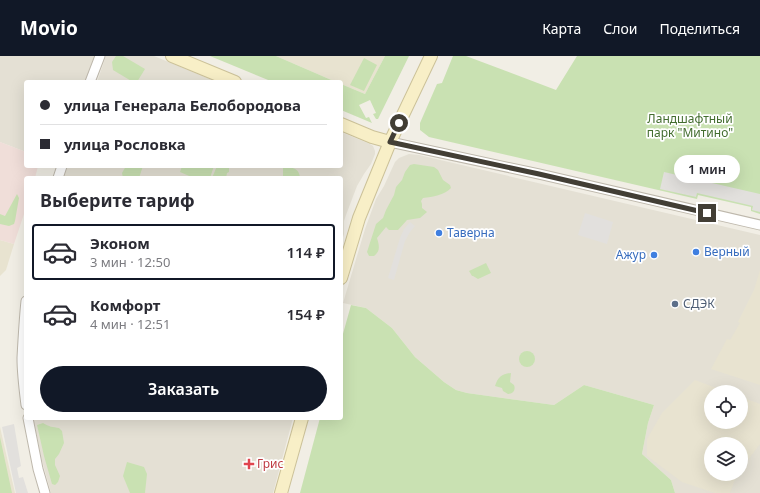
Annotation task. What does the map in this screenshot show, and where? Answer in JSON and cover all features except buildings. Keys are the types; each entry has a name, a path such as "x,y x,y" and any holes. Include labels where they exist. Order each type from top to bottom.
{"main road":[{"path":"172,56 230,80"},
{"path":"343,271 359,218 390,142 431,56"},
{"path":"343,125 372,137 390,142"},
{"path":"281,493 301,420"}],"street":[{"path":"91,80 100,56"},
{"path":"390,142 539,174 760,225"},
{"path":"24,329 22,359 24,386"},
{"path":"28,420 45,493"}],"shaded area":[{"path":"0,56 95,56 87,80 24,80 24,151 0,142"},
{"path":"106,56 154,56 212,80 98,80"},
{"path":"276,56 385,56 365,94 343,85 343,80 331,80"},
{"path":"343,133 370,144 373,146 375,151 371,164 357,186 346,215 343,237 343,176 64,176 66,168 343,168"},
{"path":"0,142 24,151 24,168 38,168 36,176 24,176 24,214 14,244 0,240"},
{"path":"409,154 419,155 760,235 760,493 675,493 671,480 642,454 648,423 654,405 584,385 554,405 467,393 456,390 444,382 415,357 392,328 366,308 343,303 365,229 376,199 395,162 399,158"},
{"path":"664,172 760,194 760,212 752,210 753,206 697,193 696,197 660,189"},
{"path":"585,213 613,222 607,244 578,235"},
{"path":"410,222 415,226 405,241 394,280 388,278 400,238 404,229"},
{"path":"0,240 14,244 6,270 0,276"},
{"path":"760,270 760,385 711,369 727,339 730,340 740,323 738,322 754,290"},
{"path":"695,380 708,385 704,385 704,429 748,429 748,400 760,404 760,444 748,460 748,437 704,437 704,481 734,481 730,493 715,493 682,482 647,456 647,439 662,413"},
{"path":"33,420 292,420 273,493 51,493 41,457"},
{"path":"14,424 21,466 17,468 19,478 23,477 28,493 16,493 2,427"},
{"path":"0,427 15,493 0,493"}],"green space":[{"path":"116,56 123,56 145,69 138,80 130,80 113,70 112,62"},
{"path":"210,56 276,56 331,80 268,80"},
{"path":"385,56 409,56 378,119 376,119 373,114 376,113 370,100 359,105 366,118 369,117 372,123 343,111 343,85 365,94"},
{"name":"Ландшафтный парк \"Митино\"","path":"453,56 466,56 556,90 577,56 760,56 760,214 751,211 751,207 698,195 697,199 429,137 420,130 420,123 437,84 442,83"},
{"path":"364,58 377,65 364,91 350,85"},
{"path":"414,164 434,167 438,170 443,180 450,185 451,188 442,194 423,198 421,201 422,208 427,212 420,218 407,220 398,230 389,230 386,227 377,238 379,245 378,252 374,256 369,256 367,252 376,224 383,218 394,195 396,187 402,180 405,172 410,165"},
{"path":"125,168 142,168 140,176 123,176 122,173"},
{"path":"181,168 213,168 211,176 189,176 180,172"},
{"path":"216,168 229,168 229,172 226,176 213,176"},
{"path":"283,168 293,168 298,171 299,176 283,176"},
{"path":"17,194 19,198 14,224 9,226 0,224 0,214 5,216"},
{"path":"486,263 491,273 478,279 472,276 469,271"},
{"path":"351,305 366,308 392,328 415,357 444,382 456,390 467,393 554,405 584,385 654,405 648,423 642,454 671,480 675,493 300,493 319,420 343,420 343,334"},
{"path":"524,351 530,351 535,356 533,365 530,367 524,367 519,362 519,356"},
{"path":"511,373 510,382 514,385 515,389 513,392 508,394 503,391 502,388 495,386 501,376"},
{"path":"43,423 59,428 62,431 64,443 55,459 55,465 60,476 55,485 52,484 37,425"},
{"path":"0,437 12,493 0,493"},
{"path":"127,462 144,467 147,474 145,493 130,493 123,476"}],"place":[{"name":"Таверна","path":"439,233"},
{"name":"Верный","path":"696,252"},
{"name":"Ажур","path":"654,255"},
{"name":"СДЭК","path":"675,304"},
{"name":"Грис","path":"249,464"}],"route":[{"path":"399,123 390,142 539,174 707,213"}]}
